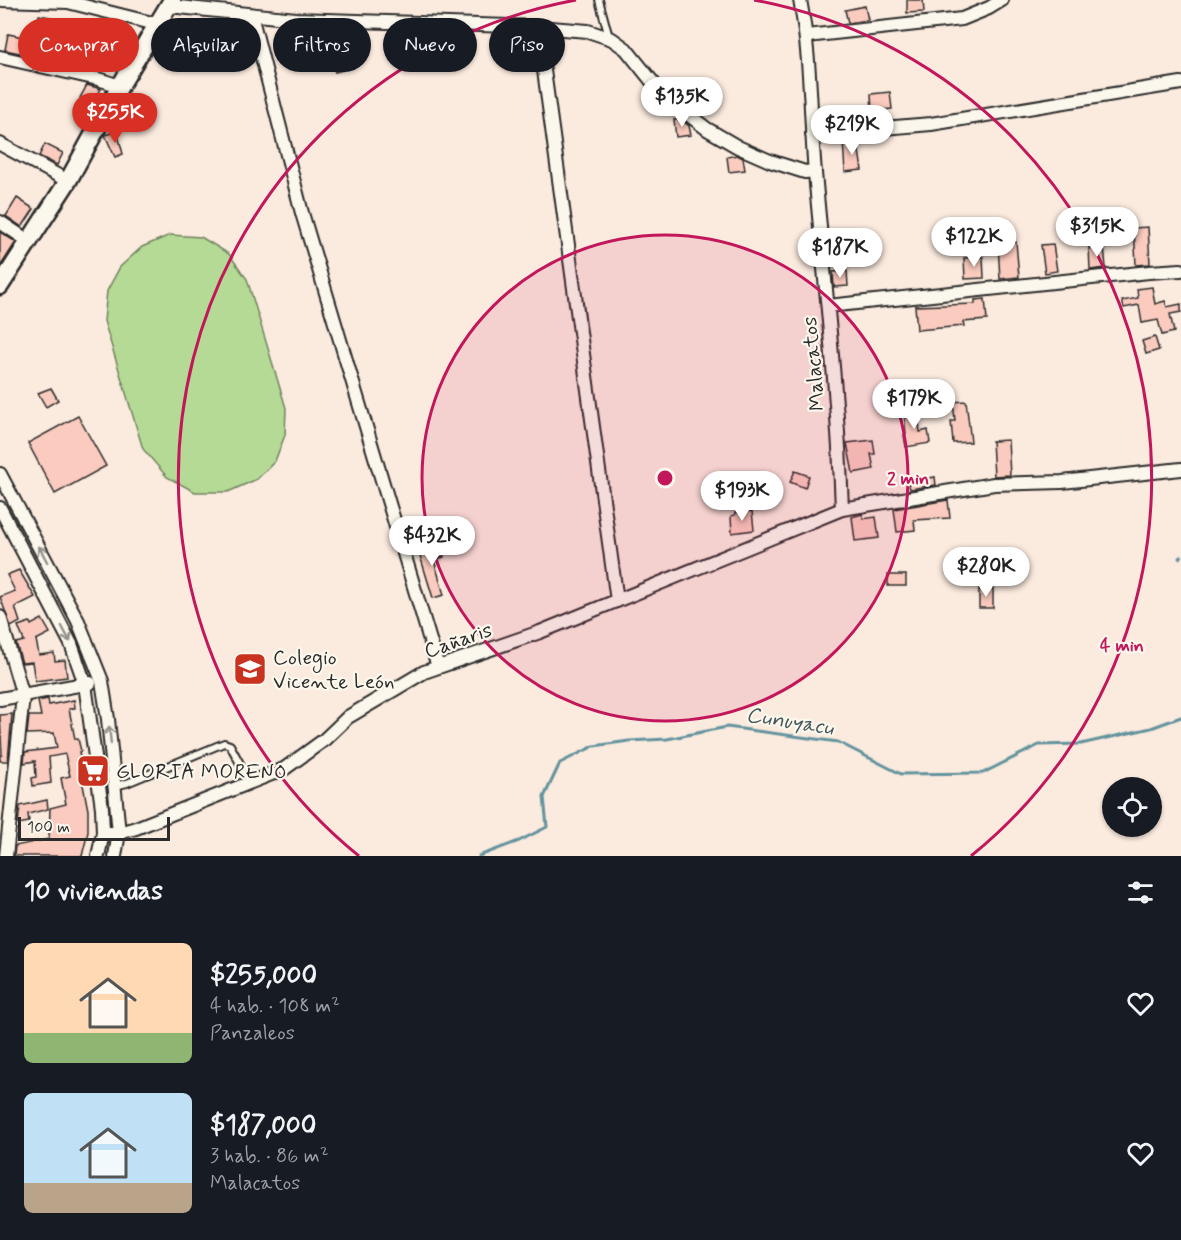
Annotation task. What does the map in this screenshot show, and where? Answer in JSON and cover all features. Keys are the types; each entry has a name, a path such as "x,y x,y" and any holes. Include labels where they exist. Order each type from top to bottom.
{"street":[{"path":"0,0 68,2 151,23"},
{"name":"Malacatos","path":"800,0 807,36 812,134 839,436 842,509"},
{"path":"807,36 962,19 988,9 1002,0"},
{"path":"160,18 170,3 296,19 489,25"},
{"path":"251,15 302,213 438,667"},
{"path":"565,29 610,38 626,49 663,95 707,129 738,147 770,161 805,172 815,171"},
{"path":"0,284 30,242 68,181 151,33"},
{"path":"0,57 120,86"},
{"path":"544,72 617,601"},
{"path":"812,134 931,124 1181,83"},
{"path":"0,144 68,181"},
{"path":"0,222 30,242"},
{"path":"828,306 1181,270"},
{"name":"Cañaris","path":"104,833 119,833 136,828 284,769 324,740 348,717 424,672 540,632 842,509 994,484 1062,482 1181,469"},
{"path":"0,474 4,493 78,621 102,681 119,833 115,856"},
{"path":"0,508 71,644 85,684 94,740 104,833 98,856"},
{"path":"0,617 23,696 6,856"},
{"path":"0,699 102,681"}],"lane":[{"path":"599,0 610,38"},
{"path":"115,786 224,742 230,745 250,782"}],"green space":[{"path":"170,235 201,237 229,254 247,279 286,408 285,435 275,461 257,479 228,492 195,492 167,477 143,449 104,321 107,291 120,267 142,247"}],"building":[{"path":"907,0 923,0 924,12 907,13"},
{"path":"865,6 868,20 848,23 845,10"},
{"path":"39,15 51,17 51,18 38,18"},
{"path":"8,34 18,36 18,53 5,50"},
{"path":"87,85 101,89 92,105 80,98"},
{"path":"890,92 892,109 872,111 871,94"},
{"path":"681,119 689,126 691,135 676,137 674,120"},
{"path":"117,131 123,154 115,157 105,135"},
{"path":"857,138 862,170 845,172 843,140"},
{"path":"45,144 63,153 57,165 39,156"},
{"path":"737,155 743,158 745,170 729,172 727,157"},
{"path":"17,198 34,209 22,227 6,216"},
{"path":"1148,227 1150,264 1136,265 1134,228"},
{"path":"0,232 16,242 0,267"},
{"path":"1016,242 1019,277 1000,279 998,244"},
{"path":"1053,244 1057,271 1045,273 1041,245"},
{"path":"1104,246 1106,268 1090,270 1089,247"},
{"path":"983,257 984,278 965,279 964,258"},
{"path":"847,271 848,286 834,287 833,272"},
{"path":"1152,287 1155,304 1165,301 1167,307 1181,304 1181,312 1170,314 1174,332 1162,335 1158,320 1142,323 1139,305 1124,308 1122,301 1138,298 1137,289"},
{"path":"985,299 987,320 963,322 964,326 917,330 915,306 975,304 975,300"},
{"path":"1155,337 1159,350 1146,354 1142,341"},
{"path":"51,388 58,400 46,407 38,393"},
{"path":"966,401 971,442 953,443 951,421 955,421 953,402"},
{"path":"918,410 920,432 928,430 930,443 906,447 904,411"},
{"path":"78,416 106,466 55,494 28,443"},
{"path":"873,440 875,454 871,454 874,469 853,473 847,443"},
{"path":"1008,440 1010,475 994,476 992,441"},
{"path":"795,471 809,476 805,488 790,482"},
{"path":"935,477 936,485 910,489 908,482"},
{"path":"948,500 950,518 914,520 915,530 897,532 894,509"},
{"path":"752,511 754,530 732,533 731,516 735,513"},
{"path":"862,514 863,519 876,517 879,538 855,541 852,517"},
{"path":"440,542 444,557 434,560 444,595 433,598 418,549"},
{"path":"19,570 35,597 15,607 20,622 11,627 0,597 15,591 7,575"},
{"path":"888,575 906,575 906,586 888,586"},
{"path":"979,589 993,589 993,608 979,608"},
{"path":"42,619 50,633 36,640 39,655 54,653 55,661 65,660 67,677 35,681 32,662 22,663 16,643 24,641 18,626 30,622 31,625"},
{"path":"48,699 49,705 74,700 75,708 69,709 75,739 78,739 81,751 79,752 82,769 80,770 88,810 88,832 82,856 14,856 15,846 49,839 50,808 66,804 61,778 70,776 65,754 49,757 51,783 33,786 32,778 36,777 35,761 24,763 25,752 57,748 54,733 27,734 29,716 41,716 38,701"},
{"path":"12,714 8,761 0,761 0,755 2,755 0,715"},
{"path":"47,800 48,809 28,814 29,822 18,824 20,806"}],"waterway":[{"name":"Cunuyacu","path":"479,856 519,841 547,827 544,797 560,763 594,746 667,739 727,727 838,742 901,774 983,773 1039,745 1081,744 1151,728 1181,717"}],"place":[{"name":"Colegio Vicente León","path":"250,669"},
{"name":"GLORIA MORENO","path":"93,771"}]}
